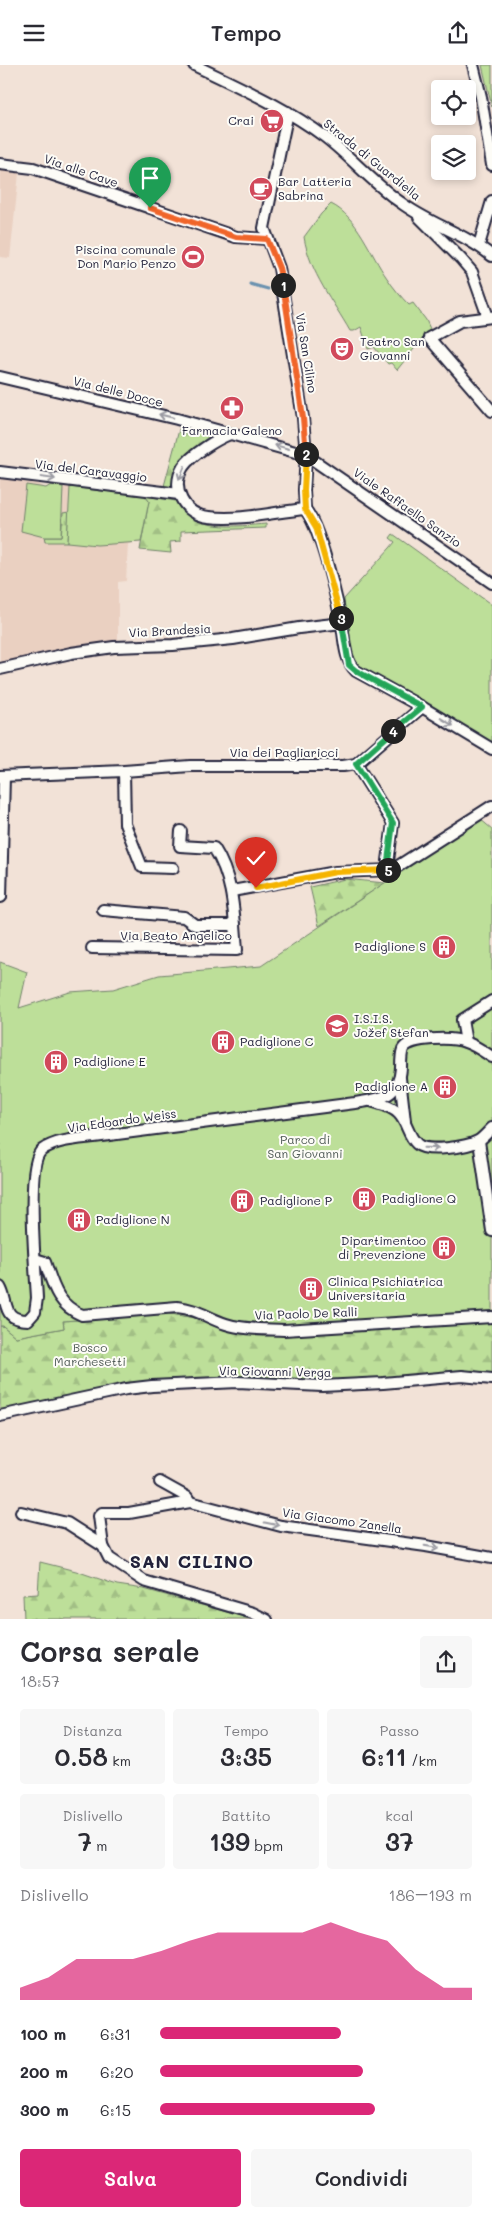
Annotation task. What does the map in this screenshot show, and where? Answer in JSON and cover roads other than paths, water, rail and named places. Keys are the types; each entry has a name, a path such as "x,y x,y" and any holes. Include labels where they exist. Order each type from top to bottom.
{"street":[{"name":"Strada di Guardiella","path":"194,65 288,112 327,138 399,202 479,245 492,256"},
{"path":"473,65 482,97 492,165"},
{"name":"Via San Cilino","path":"288,112 265,223 267,239 279,268 283,287 303,418 306,455 305,509"},
{"name":"Via alle Cave","path":"0,164 33,169 236,237 267,239"},
{"path":"479,245 488,220 492,201"},
{"path":"411,210 472,272 490,317 460,321 429,338 492,411"},
{"name":"Via delle Docce","path":"0,377 60,390 306,455"},
{"path":"230,434 217,440 183,467 178,482 179,494 181,500 190,511 209,517 232,517 305,509 316,527 342,623 349,665 356,671 422,707 492,749"},
{"name":"Viale Raffaello Sanzio","path":"306,455 492,583"},
{"name":"Via del Caravaggio","path":"0,472 179,494"},
{"name":"Via Brandesia","path":"0,669 71,653 114,647 173,645 226,640 342,623"},
{"name":"Via dei Pagliaricci","path":"2,897 2,776 190,766 343,766 356,764 422,707"},
{"path":"356,764 393,823 388,861 392,870"},
{"path":"124,771 125,824 142,867 173,868"},
{"path":"232,891 336,872 392,870 492,806"},
{"name":"Via Beato Angelico","path":"92,948 237,950 232,891 222,861 214,848 180,846 182,831"},
{"name":"Via Beato Angelico","path":"103,910 184,917 195,925 235,925"},
{"path":"466,1042 462,1020 492,1001"},
{"path":"406,1127 400,1077 403,1050 410,1043 450,1038 466,1042 492,1057"},
{"path":"370,1101 384,1097 394,1091 400,1077"},
{"path":"370,1101 387,1106 400,1114 418,1146 427,1149 456,1147 478,1141 492,1128"},
{"name":"Via Edoardo Weiss","path":"0,1287 9,1314 17,1320 28,1320 34,1312 37,1298 32,1197 36,1158 42,1150 61,1142 94,1137 370,1101"},
{"path":"478,1141 490,1205 492,1231"},
{"name":"Via Paolo De Ralli","path":"35,1259 45,1262 59,1298 69,1310 82,1315 177,1307 190,1309 225,1324 253,1329 284,1330 492,1317"},
{"name":"Via Giovanni Verga","path":"0,1416 126,1389 152,1386 238,1381 322,1386 462,1376 492,1379"},
{"name":"Via Giacomo Zanella","path":"160,1481 187,1497 190,1502"},
{"name":"Via Giacomo Zanella","path":"103,1546 99,1525 99,1516 102,1513 129,1513 190,1502 224,1513 281,1526 426,1546 492,1558"},
{"path":"21,1512 67,1523 103,1546 108,1558 144,1581 253,1613 267,1619"}],"waterway":[{"path":"250,284 268,289"}],"place":[{"name":"Crai","path":"272,121"},
{"name":"Bar Latteria Sabrina","path":"261,189"},
{"name":"Piscina comunale Don Mario Penzo","path":"193,257"},
{"name":"Teatro San Giovanni","path":"342,349"},
{"name":"Farmacia Galeno","path":"232,408"},
{"name":"Padiglione S","path":"444,947"},
{"name":"I.S.I.S. Jožef Stefan","path":"337,1026"},
{"name":"Padiglione C","path":"223,1042"},
{"name":"Padiglione E","path":"56,1062"},
{"name":"Padiglione A","path":"445,1087"},
{"name":"Padiglione Q","path":"364,1199"},
{"name":"Padiglione P","path":"242,1201"},
{"name":"Padiglione N","path":"79,1220"},
{"name":"Dipartimentoo di Prevenzione","path":"444,1248"},
{"name":"Clinica Psichiatrica Universitaria","path":"311,1289"}],"district":[{"name":"SAN CILINO","path":"192,1562"}],"park label":[{"name":"Parco di San Giovanni","path":"305,1147"},
{"name":"Bosco Marchesetti","path":"90,1355"}]}
